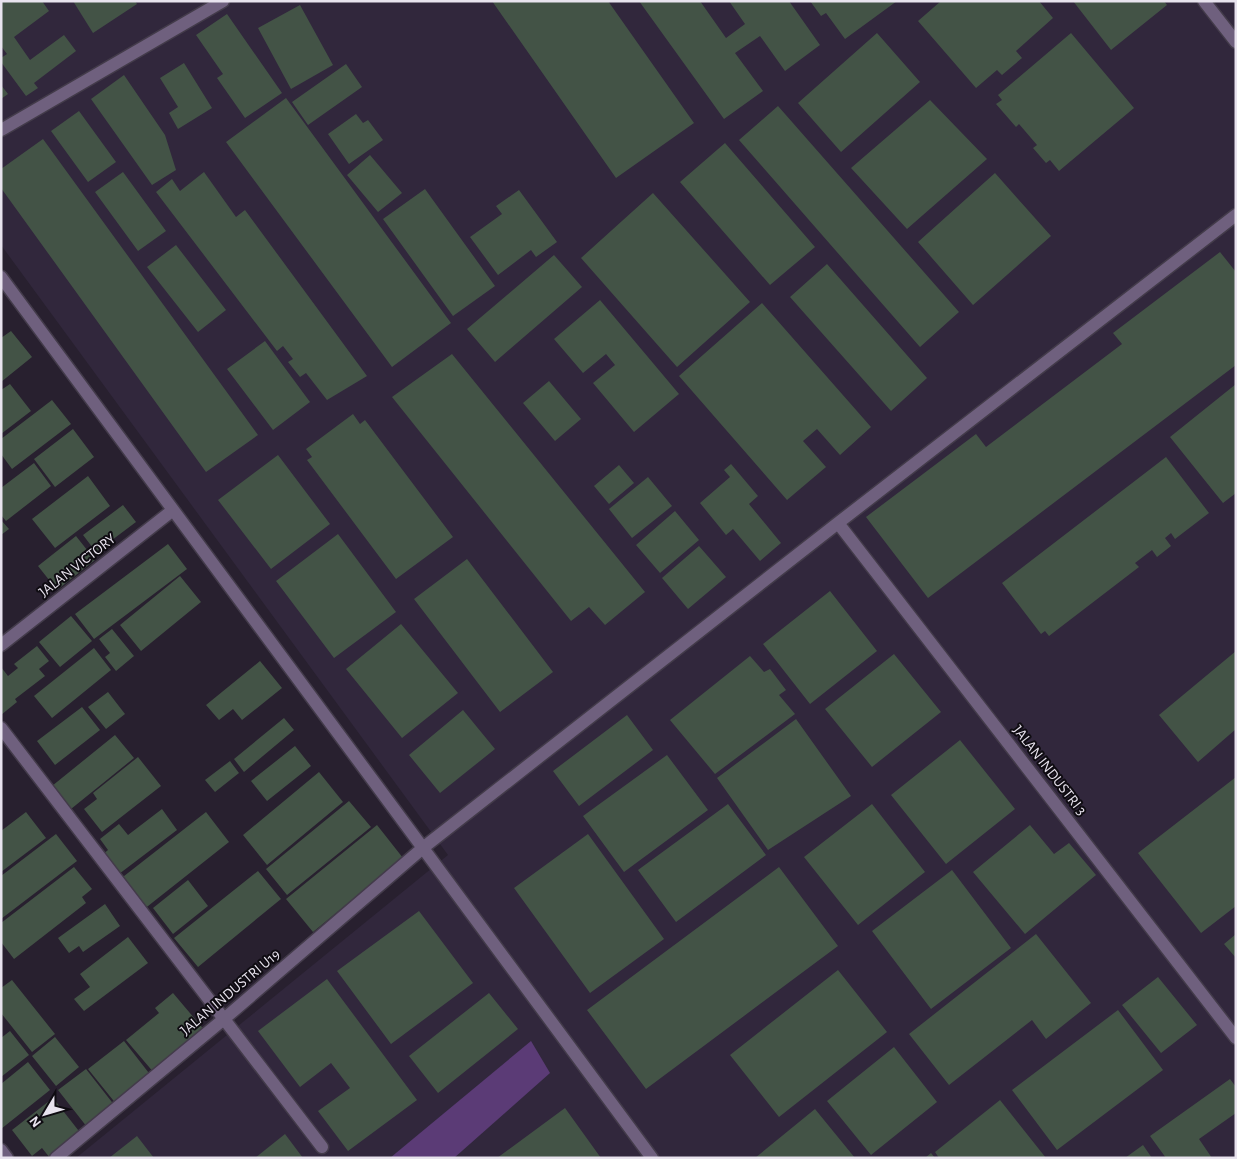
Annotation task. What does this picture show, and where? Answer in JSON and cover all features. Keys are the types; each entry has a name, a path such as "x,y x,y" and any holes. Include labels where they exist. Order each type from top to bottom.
{"street":[{"path":"1,130 223,1"},
{"path":"1204,1 1236,42"},
{"name":"JALAN INDUSTRI U19","path":"56,1158 224,1019 424,847 1236,215"},
{"path":"1,277 652,1158"},
{"name":"JALAN VICTORY","path":"1,645 173,510"},
{"name":"JALAN INDUSTRI 3","path":"838,523 1236,1038"},
{"path":"1,728 322,1147"},
{"path":"1,1150 7,1158"}],"shaded area":[{"path":"1,1 1236,1 1236,1158 76,1158 448,855 1,245"},
{"path":"531,1041 550,1073 454,1158 390,1158"}],"building":[{"path":"1,1 42,1 49,11 14,37 30,60 64,35 76,51 34,83 38,88 26,96 1,62 1,58 7,54 1,46"},
{"path":"73,1 135,1 137,4 93,33"},
{"path":"492,1 608,1 694,123 616,178"},
{"path":"639,1 700,1 726,38 745,24 729,1 789,1 820,45 785,71 760,36 735,53 763,91 724,119"},
{"path":"810,1 897,1 845,39 826,13 821,16"},
{"path":"941,1 1039,1 1053,18 1016,51 1022,58 1002,75 997,70 976,88 918,21"},
{"path":"1073,1 1164,1 1167,5 1111,50"},
{"path":"300,5 333,65 291,89 258,28"},
{"path":"227,14 282,93 245,118 217,78 223,74 196,35"},
{"path":"877,33 920,82 841,152 798,103"},
{"path":"1071,33 1134,108 1059,171 1050,160 1046,163 1033,148 1037,145 1019,124 1016,127 996,104 1002,100 998,95"},
{"path":"184,63 212,108 178,129 169,113 178,107 160,78"},
{"path":"346,64 362,87 308,125 292,102"},
{"path":"124,75 165,135 176,170 152,185 91,99"},
{"path":"1,85 8,94 1,99"},
{"path":"286,98 451,323 392,367 226,142"},
{"path":"930,100 987,159 907,229 851,168"},
{"path":"778,106 959,312 920,347 739,140"},
{"path":"79,111 116,162 88,182 51,131"},
{"path":"356,114 363,123 368,120 383,140 349,164 328,134"},
{"path":"43,139 258,435 206,472 1,188 1,169"},
{"path":"725,143 815,247 770,285 680,182"},
{"path":"370,155 402,193 378,212 347,175"},
{"path":"123,172 166,231 138,251 95,192"},
{"path":"204,172 236,217 245,210 367,376 327,400 306,373 300,377 288,362 293,359 283,346 277,351 156,192 172,179 180,191"},
{"path":"995,173 1051,236 973,305 918,242"},
{"path":"425,189 495,286 453,316 383,219"},
{"path":"519,190 557,242 536,257 531,250 498,275 470,237 502,214 496,206"},
{"path":"653,193 750,302 677,367 581,258"},
{"path":"176,245 226,310 198,332 147,267"},
{"path":"1220,252 1236,272 1236,365 928,598 866,517 976,434 986,447 1122,344 1113,333"},
{"path":"554,255 582,287 495,362 467,329"},
{"path":"827,264 927,378 891,411 790,297"},
{"path":"600,300 679,394 634,432 593,383 615,365 606,354 583,373 554,339"},
{"path":"762,303 871,427 840,455 817,429 803,441 826,467 787,500 679,376"},
{"path":"11,331 32,357 1,382 1,338"},
{"path":"265,341 310,402 273,430 227,369"},
{"path":"452,354 645,592 605,625 589,607 571,621 392,397"},
{"path":"549,381 581,419 555,441 523,403"},
{"path":"10,384 31,411 1,434 1,390"},
{"path":"1236,384 1236,493 1223,503 1170,437"},
{"path":"52,400 71,424 12,469 1,454 1,439"},
{"path":"353,414 360,424 365,420 453,537 396,579 307,460 312,457 306,449"},
{"path":"73,429 94,457 55,487 34,459"},
{"path":"278,455 330,524 271,569 218,500"},
{"path":"1166,457 1209,513 1175,539 1171,533 1165,538 1171,546 1157,557 1152,550 1135,563 1139,567 1049,636 1045,631 1041,634 1002,583"},
{"path":"34,463 51,486 6,521 1,515 1,488"},
{"path":"731,464 758,496 749,504 781,543 760,561 733,529 726,535 700,503 730,477 724,470"},
{"path":"619,465 634,483 609,504 594,486"},
{"path":"88,476 110,506 55,548 32,519"},
{"path":"648,477 672,506 632,538 609,509"},
{"path":"123,505 136,522 96,552 83,535"},
{"path":"675,511 699,540 660,573 636,545"},
{"path":"1,520 9,529 1,535"},
{"path":"338,534 396,612 334,658 276,581"},
{"path":"76,536 95,560 57,590 38,566"},
{"path":"168,544 187,569 94,639 75,614"},
{"path":"699,546 726,577 688,609 662,578"},
{"path":"467,559 553,672 500,712 414,599"},
{"path":"180,576 201,602 141,651 120,625"},
{"path":"830,591 877,651 810,704 763,644"},
{"path":"71,616 92,641 60,667 39,642"},
{"path":"401,624 458,693 402,738 346,669"},
{"path":"112,629 134,656 116,671 105,657 110,653 99,639"},
{"path":"37,646 49,661 39,669 45,676 15,699 17,702 1,715 1,667 8,676 18,668 14,664"},
{"path":"94,648 111,670 52,718 34,696"},
{"path":"1236,651 1236,729 1198,762 1159,715"},
{"path":"894,654 941,712 872,767 825,709"},
{"path":"750,656 764,672 770,669 786,690 779,695 795,714 715,774 670,720"},
{"path":"260,661 282,688 242,720 233,709 219,720 206,705"},
{"path":"108,692 125,714 106,729 88,707"},
{"path":"82,707 100,730 55,765 37,741"},
{"path":"463,710 495,749 440,793 409,755"},
{"path":"627,715 653,750 579,806 553,771"},
{"path":"284,718 294,730 244,772 234,759"},
{"path":"796,719 851,796 768,850 717,778"},
{"path":"115,735 134,758 71,809 52,786"},
{"path":"960,740 1015,809 946,864 891,795"},
{"path":"295,746 311,766 267,801 251,781"},
{"path":"667,755 708,810 624,872 583,816"},
{"path":"138,757 161,786 102,832 84,809 97,799 93,793"},
{"path":"230,761 239,773 215,792 205,780"},
{"path":"319,772 343,802 267,865 243,835"},
{"path":"1236,777 1236,906 1201,933 1138,853"},
{"path":"349,801 371,827 287,895 266,869"},
{"path":"728,804 766,855 676,922 638,870"},
{"path":"872,804 925,872 858,925 804,857"},
{"path":"162,809 177,830 119,874 103,854 108,850 100,839 119,824 128,835"},
{"path":"26,812 46,838 1,872 1,831"},
{"path":"206,812 229,842 143,910 119,880"},
{"path":"377,825 403,858 313,932 286,899"},
{"path":"1030,825 1054,854 1069,843 1096,875 1025,934 973,872"},
{"path":"56,834 77,861 1,919 1,876"},
{"path":"588,834 664,939 590,993 514,888"},
{"path":"74,867 92,889 82,897 86,903 14,959 1,942 1,923"},
{"path":"779,867 838,946 646,1089 587,1010"},
{"path":"952,870 1011,948 931,1009 872,931"},
{"path":"258,871 281,899 198,967 174,938"},
{"path":"188,880 208,906 173,934 153,908"},
{"path":"105,904 120,926 83,952 79,946 69,953 58,938"},
{"path":"419,911 473,983 391,1044 337,971"},
{"path":"1036,934 1091,1003 1046,1039 1032,1020 949,1085 909,1034"},
{"path":"1236,934 1236,958 1224,944"},
{"path":"128,937 148,963 84,1011 74,999 90,987 80,974"},
{"path":"838,970 887,1032 779,1117 730,1055"},
{"path":"1158,977 1197,1025 1161,1053 1122,1005"},
{"path":"327,979 417,1100 348,1151 318,1111 350,1088 331,1063 300,1087 258,1031"},
{"path":"12,980 55,1034 32,1052 1,1013 1,988"},
{"path":"173,993 206,1032 155,1074 126,1040 159,1013 155,1008"},
{"path":"489,993 518,1029 438,1093 409,1056"},
{"path":"1118,1010 1163,1070 1057,1150 1012,1090"},
{"path":"10,1031 29,1055 1,1077 1,1038"},
{"path":"55,1037 79,1067 56,1086 32,1056"},
{"path":"124,1041 152,1077 117,1105 88,1069"},
{"path":"894,1047 937,1102 871,1155 827,1101"},
{"path":"28,1062 50,1090 1,1129 1,1084"},
{"path":"86,1069 115,1106 87,1127 58,1090"},
{"path":"1230,1079 1236,1087 1236,1113 1199,1139 1212,1158 1166,1158 1150,1136"},
{"path":"53,1098 82,1135 52,1158 42,1148 32,1156 12,1130"},
{"path":"1000,1100 1046,1158 939,1158 935,1152"},
{"path":"565,1108 601,1158 497,1158"},
{"path":"815,1109 855,1158 755,1158"},
{"path":"285,1134 303,1158 255,1158"},
{"path":"137,1136 154,1158 109,1158"},
{"path":"1143,1145 1152,1158 1125,1158"},
{"path":"931,1153 935,1158 925,1158"}]}
